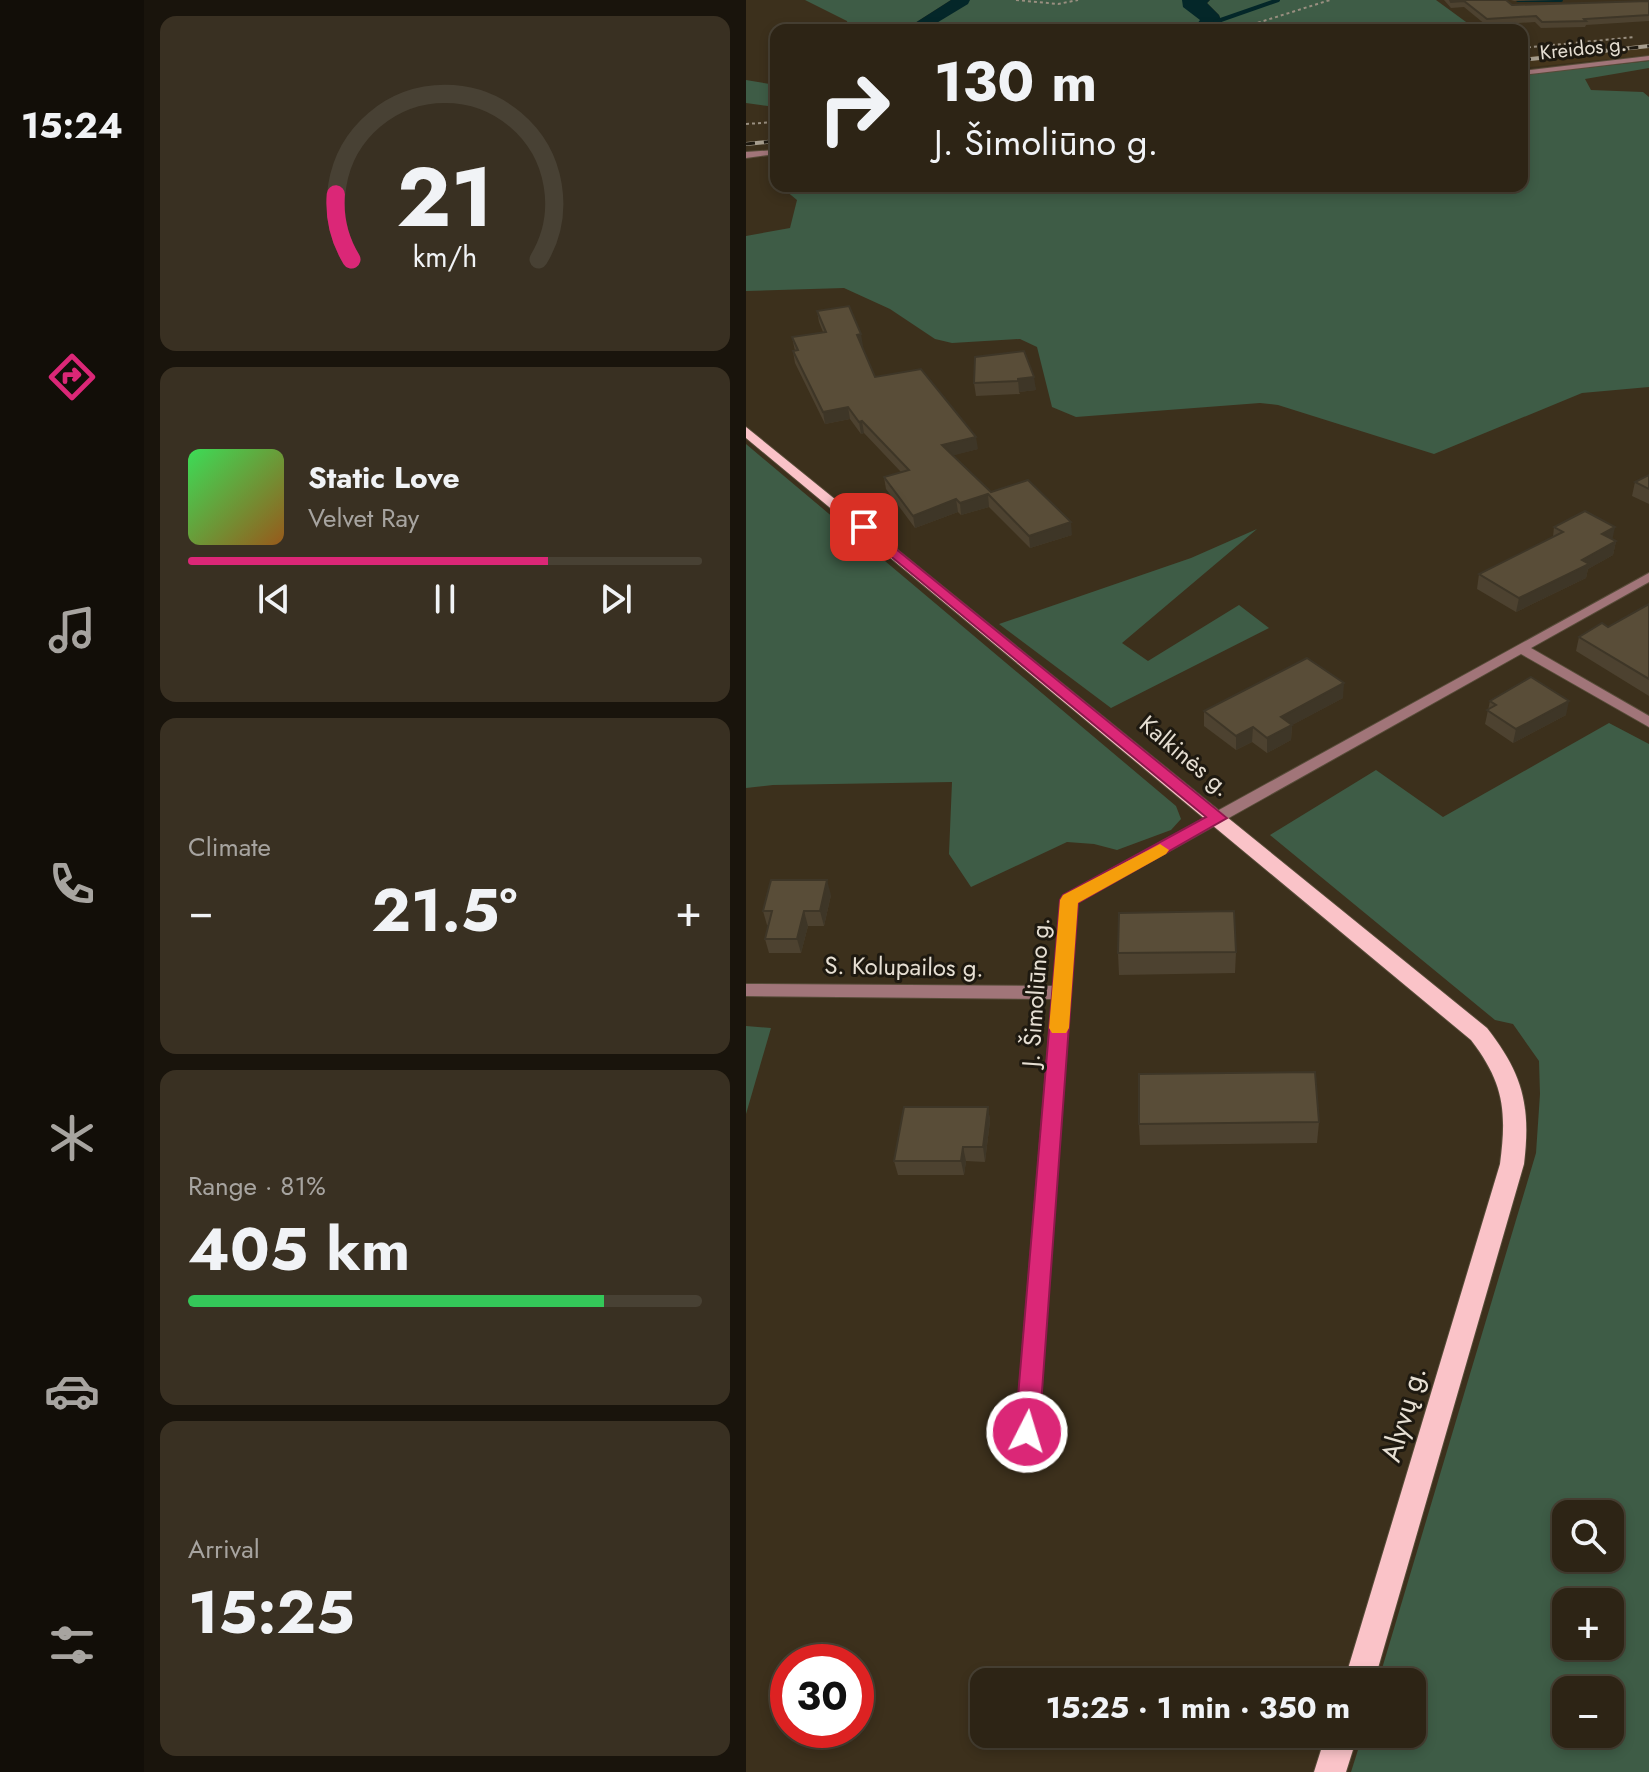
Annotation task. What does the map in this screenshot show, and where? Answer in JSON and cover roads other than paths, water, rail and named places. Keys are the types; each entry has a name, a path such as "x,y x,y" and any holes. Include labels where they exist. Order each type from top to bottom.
{"main road":[{"name":"Kalkinės g.","path":"746,431 1479,1034 1502,1062 1514,1096 1519,1122 1512,1164"},
{"name":"Alyvų g.","path":"1363,1668 1512,1164"},
{"path":"1330,1772 1338,1748"}],"street":[{"name":"Kreidos g.","path":"1528,72 1649,58"},
{"path":"746,155 770,153"},
{"name":"J. Šimoliūno g.","path":"1024,1462 1069,900 1649,577"},
{"path":"1523,649 1649,722"},
{"name":"S. Kolupailos g.","path":"746,990 1061,993"}],"water":[{"path":"951,0 970,0 935,24 913,24"},
{"path":"1182,0 1210,0 1207,3 1222,23 1197,24 1200,20 1183,7"}],"waterway":[{"path":"1215,22 1278,0"},
{"path":"1518,0 1561,0"}],"railway":[{"path":"1528,59 1649,46"},
{"path":"746,144 770,142"}]}
